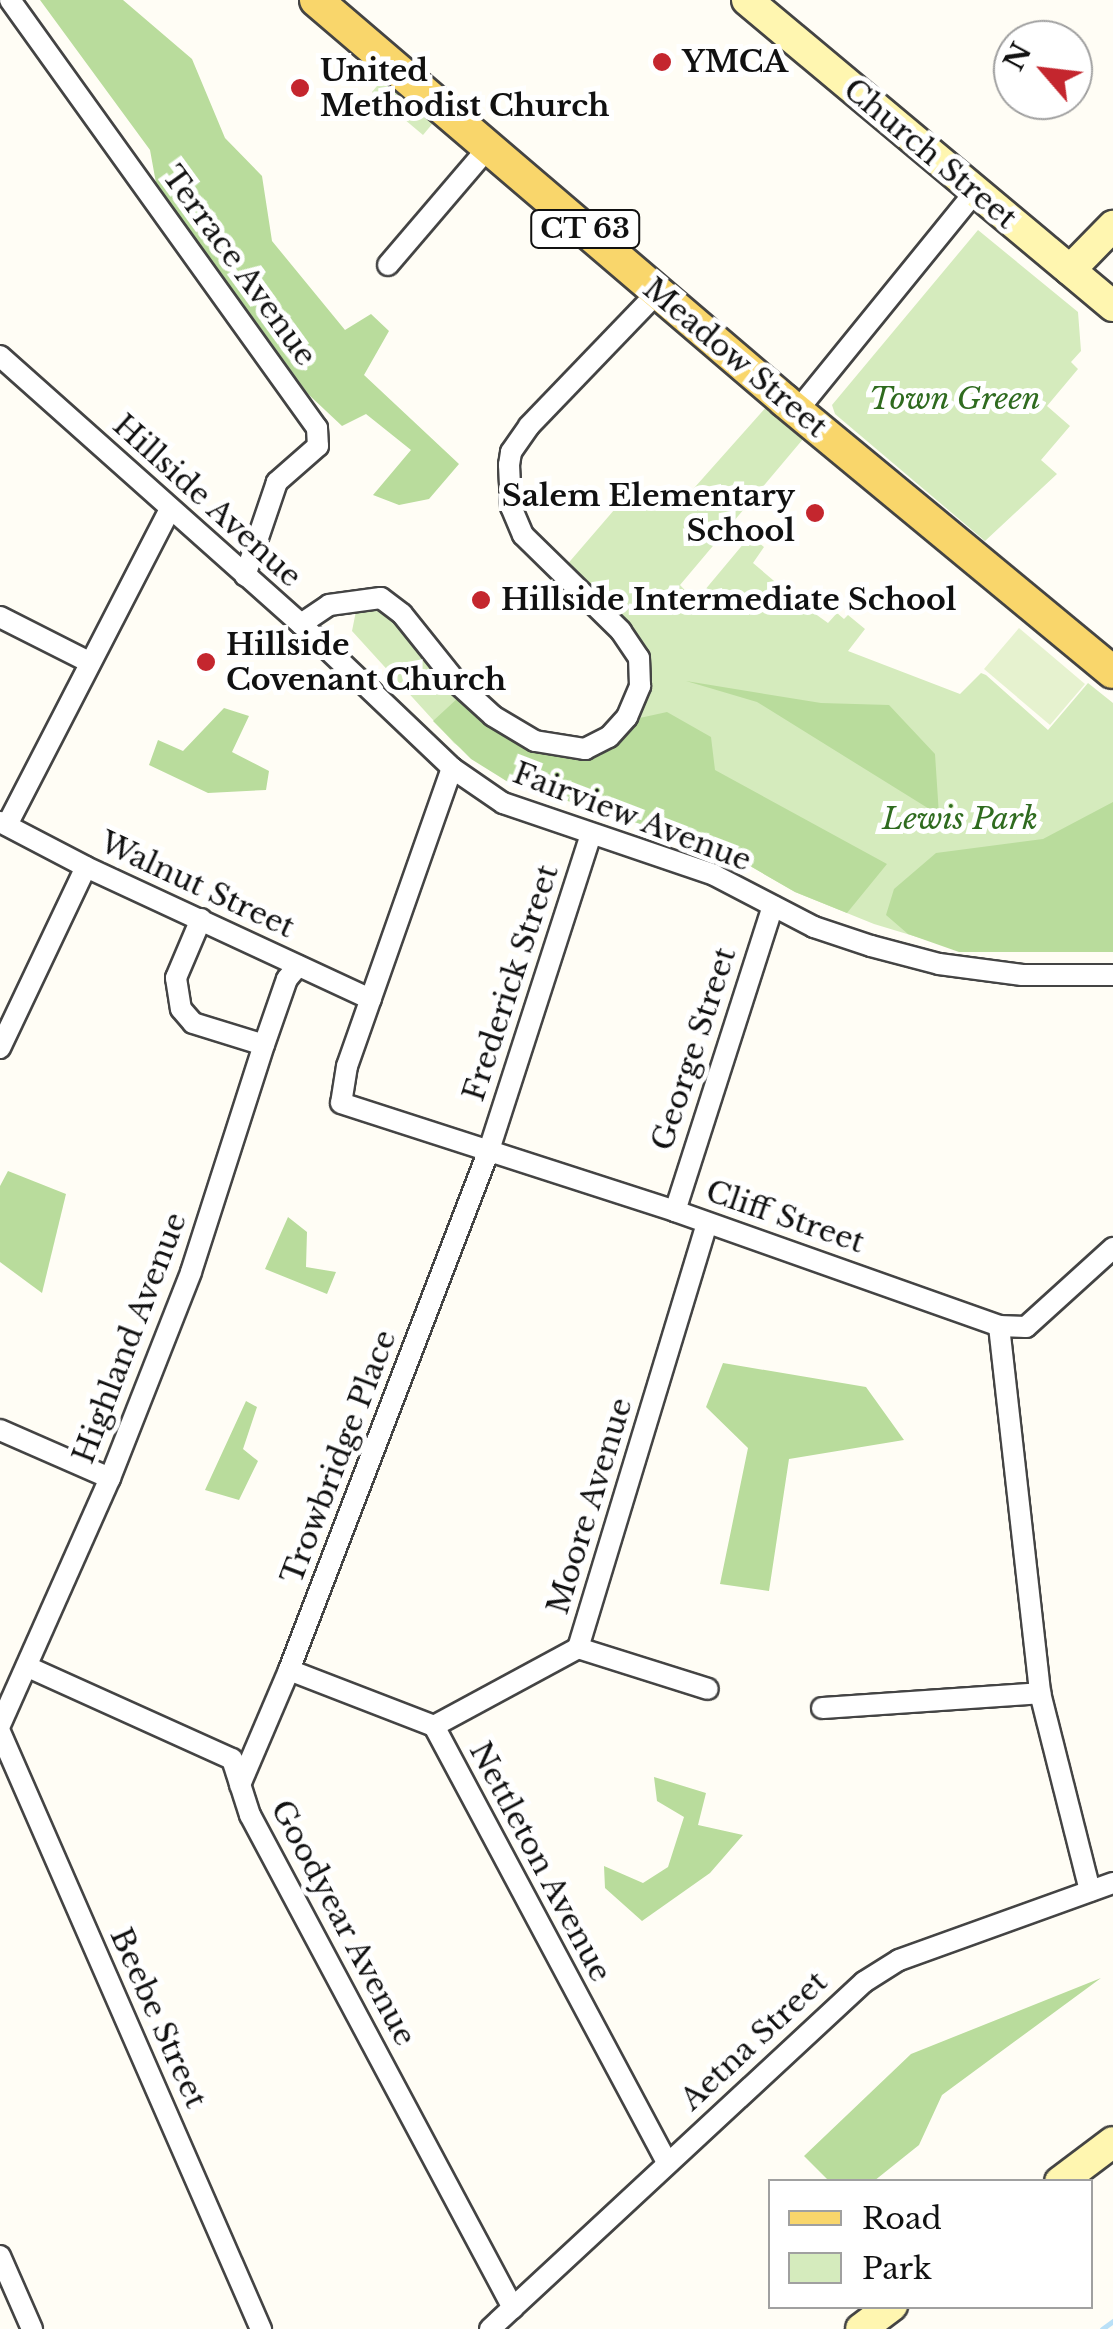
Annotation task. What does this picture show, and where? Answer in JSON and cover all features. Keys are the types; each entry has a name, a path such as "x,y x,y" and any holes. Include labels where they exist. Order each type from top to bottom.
{"main road":[{"name":"Meadow Street","path":"316,0 797,411 1113,672"}],"street":[{"name":"Terrace Avenue","path":"10,0 317,428 318,446 277,482 245,576"},
{"name":"Church Street","path":"747,0 1113,306"},
{"path":"388,265 488,148"},
{"path":"797,411 974,193"},
{"path":"1070,270 1113,226"},
{"name":"Hillside Avenue","path":"0,356 301,624 329,604 381,598 402,614 472,699 520,733 569,749 585,749 609,737 636,701 638,658 620,632 523,535 511,507 507,479 511,452 529,426 658,292"},
{"path":"3,823 170,509"},
{"path":"0,617 89,662"},
{"name":"Fairview Avenue","path":"301,624 452,768 503,802 714,875 814,927 940,964 1022,975 1113,975"},
{"name":"Cliff Street","path":"452,768 347,1066 340,1103 674,1211 999,1326"},
{"name":"Walnut Street","path":"3,823 86,867 370,999"},
{"name":"Frederick Street","path":"489,1150 592,834"},
{"path":"0,1048 86,867"},
{"name":"George Street","path":"674,1211 773,906"},
{"path":"202,919 176,978 180,1009 193,1023 264,1046"},
{"name":"Highland Avenue","path":"0,1728 110,1478 191,1272 287,980 298,966"},
{"name":"Trowbridge Place","path":"240,1785 289,1670 489,1150"},
{"name":"Moore Avenue","path":"434,1726 578,1648 707,1224"},
{"path":"1090,1892 1040,1693 999,1326 1026,1327 1113,1248"},
{"path":"0,1430 110,1478"},
{"path":"578,1648 708,1689"},
{"name":"Goodyear Avenue","path":"28,1667 232,1759 250,1815 513,2308"},
{"name":"Nettleton Avenue","path":"289,1670 434,1726 667,2162"},
{"path":"822,1708 1040,1693"},
{"name":"Beebe Street","path":"0,1728 262,2329"},
{"name":"Aetna Street","path":"490,2329 864,1982 898,1960 1113,1883"},
{"path":"1064,2179 1113,2142"},
{"path":"0,2256 32,2329"},
{"path":"862,2329 888,2309"}],"green space":[{"path":"40,0 123,0 192,59 225,138 262,176 272,241 345,330 371,314 389,331 364,375 459,464 429,499 399,505 373,495 411,450 366,414 342,426 308,394 156,183 150,150"},
{"path":"382,80 433,123 423,135 372,92"},
{"name":"Town Green","path":"978,230 1078,312 1081,351 1071,362 1078,369 1047,406 1070,426 1041,460 1057,474 985,541 835,414 832,405"},
{"name":"Lewis Park","path":"777,395 814,426 680,585 700,606 699,597 750,536 764,547 753,563 800,603 828,623 837,613 844,619 848,615 865,629 848,651 960,694 981,673 1048,730 1088,683 1113,703 1113,952 960,950 874,924 795,892 738,859 678,836 508,782 454,743 352,631 356,611 363,606 388,608 459,697 554,756 581,760 600,756 635,719 643,705 647,679 565,567 633,488 639,487 662,509 679,505"},
{"path":"1019,628 1085,684 1050,725 984,669"},
{"path":"686,681 821,703 889,705 935,754 939,815 757,702"},
{"path":"459,697 520,742 563,758 600,756 635,719 667,712 711,737 715,770 887,864 847,913 795,892 738,859 508,782 471,759 433,721"},
{"path":"224,708 249,716 232,752 269,771 266,790 208,793 149,765 158,740 183,751"},
{"path":"1113,802 1113,952 959,952 908,934 886,915 894,889 936,853 1043,839"},
{"path":"8,1171 66,1194 42,1293 0,1262 0,1186"},
{"path":"288,1217 307,1232 306,1267 336,1272 327,1294 265,1269"},
{"path":"723,1363 866,1387 904,1440 789,1459 769,1591 720,1584 748,1448 706,1407"},
{"path":"246,1401 257,1407 243,1449 258,1461 239,1500 205,1490"},
{"path":"654,1777 706,1793 698,1825 743,1835 710,1873 642,1921 605,1888 604,1866 643,1883 668,1867 684,1817 657,1801"},
{"path":"1101,1978 942,2095 919,2145 876,2179 827,2179 804,2156 911,2054"}],"waterway":[{"path":"1102,2329 1113,2321"}],"place":[{"name":"YMCA","path":"662,62"},
{"name":"United Methodist Church","path":"300,88"},
{"name":"Salem Elementary School","path":"815,513"},
{"name":"Hillside Intermediate School","path":"481,600"},
{"name":"Hillside Covenant Church","path":"206,662"}]}
